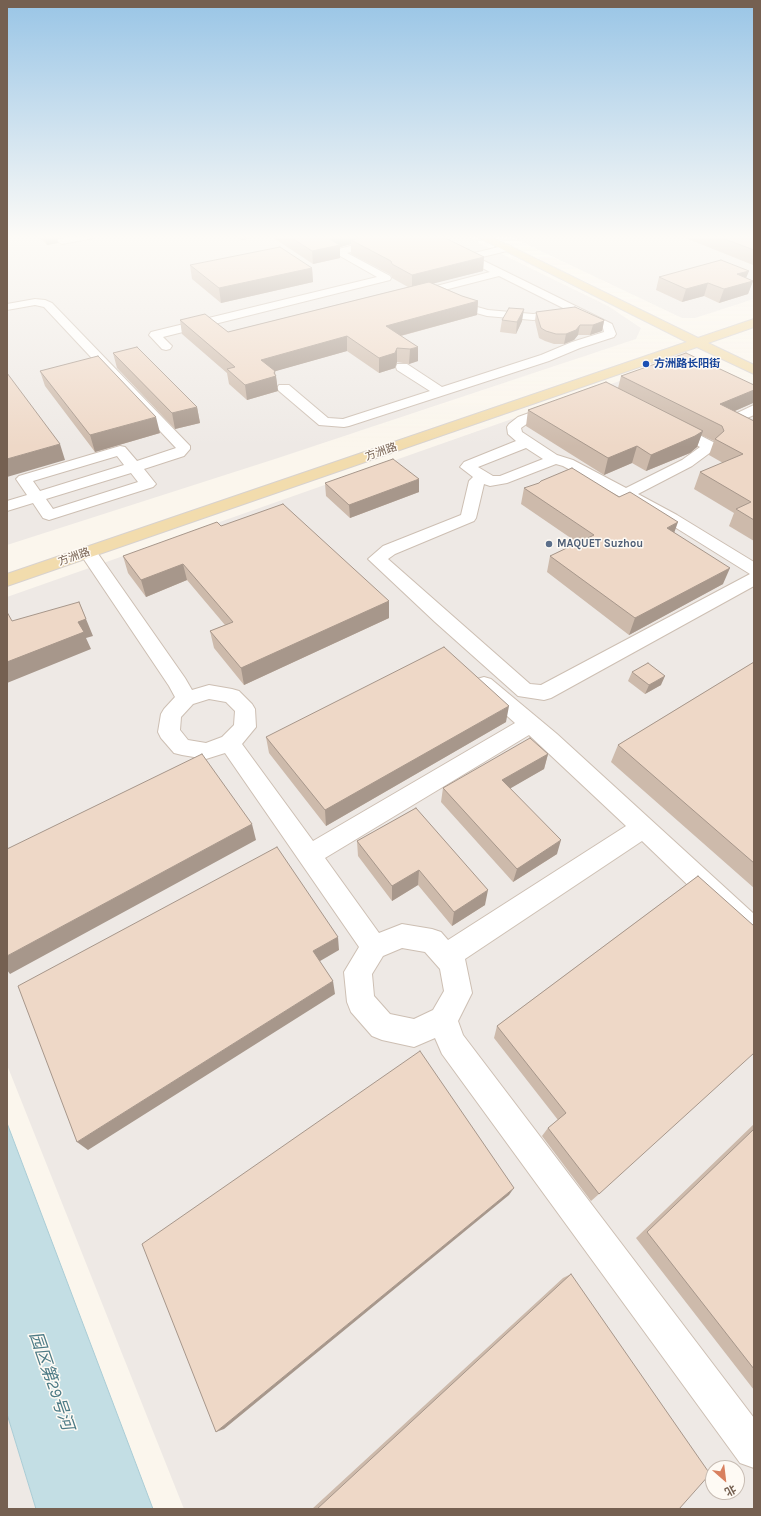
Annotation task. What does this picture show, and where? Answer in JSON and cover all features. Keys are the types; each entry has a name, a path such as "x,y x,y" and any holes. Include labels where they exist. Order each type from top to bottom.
{"main road":[{"path":"630,306 698,338 754,361"},
{"path":"633,306 698,338 754,370"},
{"name":"方洲路","path":"7,580 698,338 754,314"},
{"name":"方洲路","path":"98,534 698,338 754,323"}],"lane":[{"path":"7,506 134,467 179,452 183,449 183,446 49,306"},
{"path":"166,346 156,334 273,306"},
{"path":"464,306 487,313 534,317 578,312"},
{"path":"284,388 324,422 344,423 439,391 545,358 576,345 610,334 608,326 565,306"},
{"path":"402,366 439,391"},
{"path":"566,404 523,420 514,427 515,434 556,459 568,463 671,518 754,570"},
{"path":"738,418 754,409"},
{"path":"626,494 687,463 710,446 659,419"},
{"path":"527,442 469,464 468,467 490,481 512,483 556,459"},
{"path":"120,450 134,467 148,484 48,515 24,479 120,450"},
{"path":"484,478 477,481 468,518 389,550 377,559 525,691 544,693 754,579"},
{"path":"88,552 178,683 186,700"},
{"path":"484,684 531,724 754,931"},
{"path":"209,692 232,696 245,709 245,727 230,743 206,751 182,746 169,732 171,714 186,700 209,692"},
{"path":"309,855 531,724"},
{"path":"230,743 374,947"},
{"path":"446,956 643,828"},
{"path":"402,936 432,941 446,956 453,963 458,993 443,1020 414,1033 382,1026 361,1002 358,972 374,947 402,936"},
{"path":"443,1020 452,1044 754,1449"}],"shaded area":[{"path":"7,306 607,306 641,328 636,339 278,458 7,545"},
{"path":"656,306 733,306 695,318 682,318"},
{"path":"682,359 702,360 754,387 754,1509 184,1509 7,1065 7,597"},
{"path":"7,1414 29,1486 36,1509 7,1509"}],"water":[{"name":"园区第29号河","path":"7,1123 153,1509 36,1509 7,1414"}],"building":[{"path":"334,306 461,306 386,326 418,347 410,349 397,348 395,353 379,358 347,336 261,360 275,371 274,373 276,376 245,385 227,369 235,367 180,320 205,314 228,332"},
{"path":"575,307 604,321 593,325 580,325 576,330 566,334 556,334 541,328 536,312"},
{"path":"509,308 524,309 517,322 502,320"},
{"path":"137,347 197,407 172,413 113,353"},
{"path":"686,353 754,385 754,390 720,404 754,421 754,520 736,509 751,502 700,472 743,454 715,439 724,431 722,426 621,376"},
{"path":"98,356 156,417 90,435 40,371"},
{"path":"7,373 60,444 7,459"},
{"path":"606,382 703,431 651,455 637,446 608,458 528,410"},
{"path":"393,459 419,479 349,505 325,483"},
{"path":"572,468 619,497 630,492 678,522 667,528 730,568 635,618 550,556 594,535 524,488"},
{"path":"283,504 389,601 241,668 210,631 233,622 183,564 141,580 123,556 217,522 221,526"},
{"path":"79,602 86,619 78,622 84,632 7,662 7,612 12,621"},
{"path":"444,647 509,706 325,810 266,737"},
{"path":"754,662 754,863 618,745"},
{"path":"648,663 665,676 649,685 632,672"},
{"path":"530,738 548,754 502,780 561,840 517,869 443,788"},
{"path":"202,754 252,824 7,956 7,849"},
{"path":"416,808 488,890 454,912 419,870 392,886 357,841"},
{"path":"277,847 338,937 313,951 333,981 77,1142 18,986"},
{"path":"698,876 754,926 754,1053 599,1194 548,1128 566,1113 497,1026"},
{"path":"420,1051 514,1188 216,1432 142,1244"},
{"path":"754,1129 754,1369 647,1232"},
{"path":"571,1274 705,1467 705,1480 679,1509 317,1509"}],"place":[{"name":"方洲路长阳街","path":"646,364"},
{"name":"MAQUET Suzhou","path":"549,544"}]}
